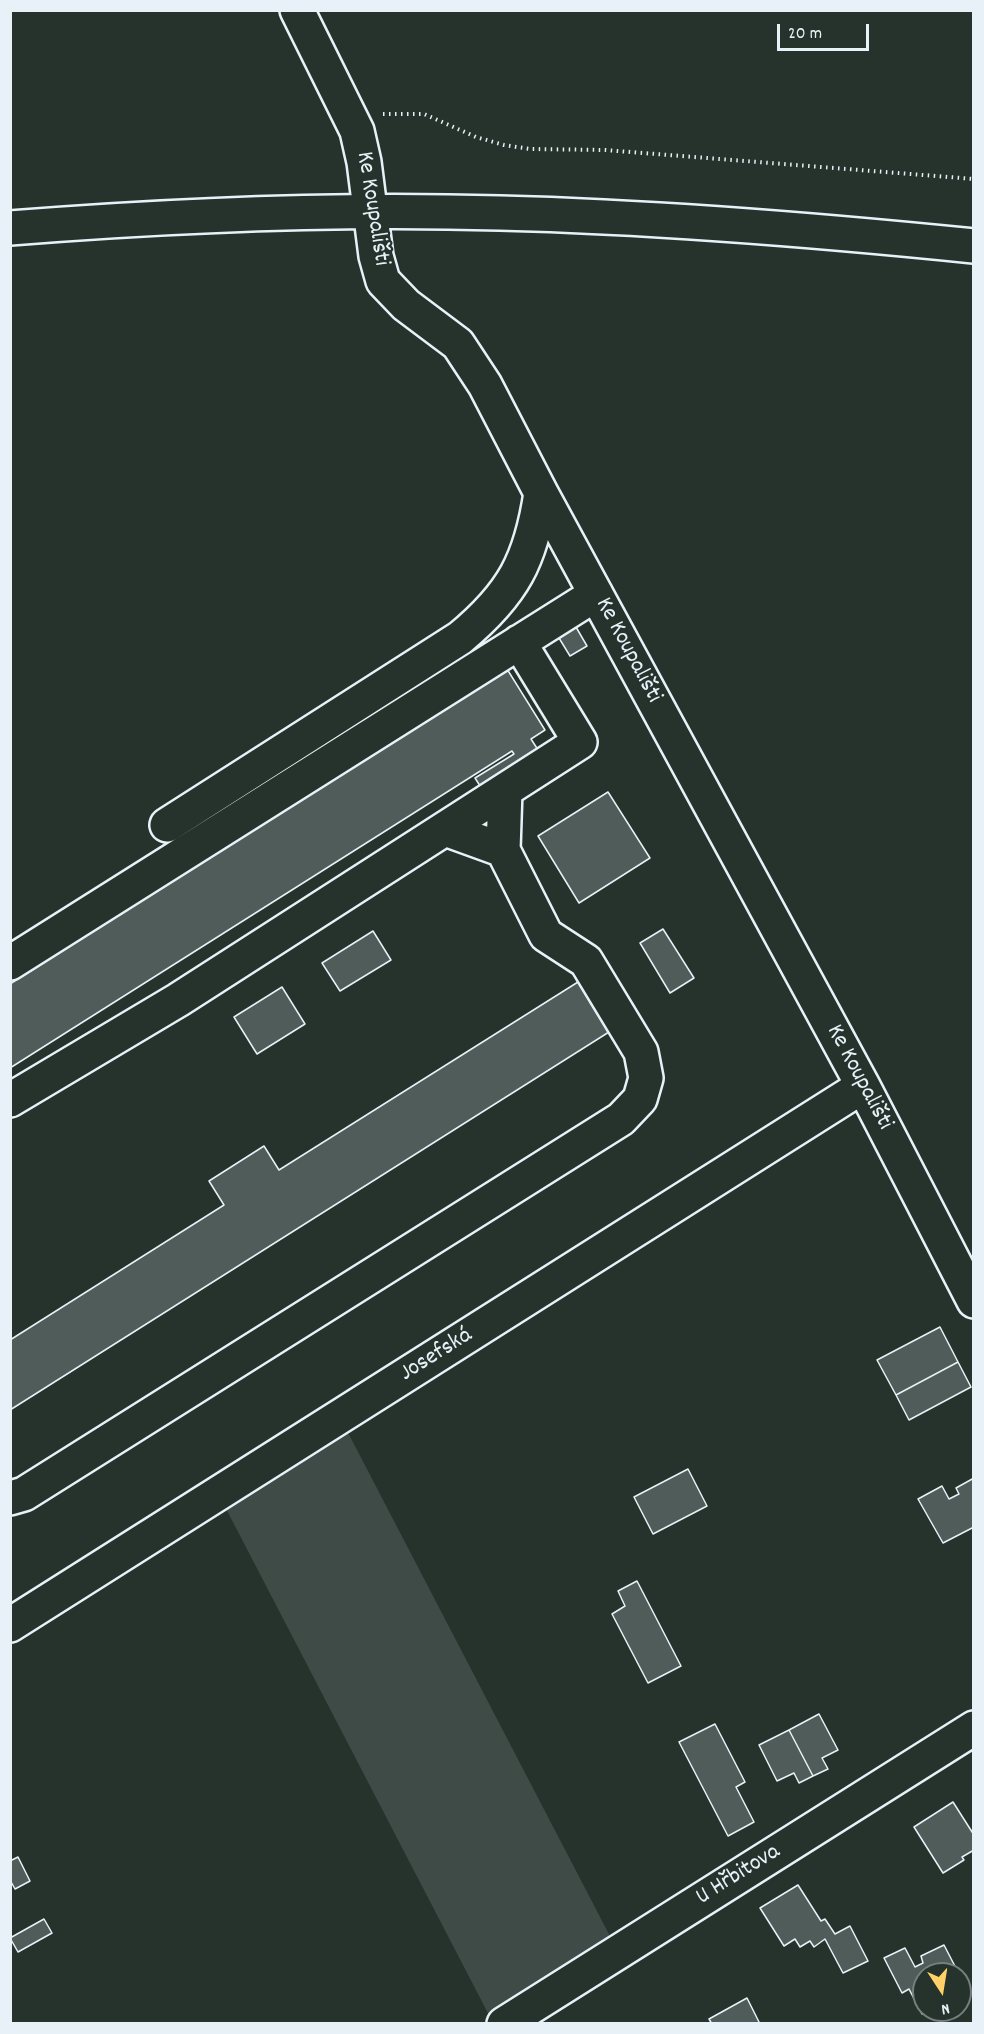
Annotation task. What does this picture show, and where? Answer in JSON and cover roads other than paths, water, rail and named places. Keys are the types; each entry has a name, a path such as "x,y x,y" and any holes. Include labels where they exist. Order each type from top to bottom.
{"street":[{"name":"Ke Koupališti","path":"297,10 353,120 362,151 377,266 383,281 406,305 448,334 468,356 485,385 541,493 863,1086 974,1300"},
{"path":"10,228 194,216 370,212 498,213 692,221 974,246"},
{"path":"167,825 460,638 474,626 503,597 514,581 536,527 541,493"},
{"path":"10,963 596,594"},
{"path":"10,1100 178,1000 580,742 519,642"},
{"path":"10,1498 24,1494 621,1119 639,1099 646,1078 641,1052 586,961 546,935 503,850 505,790"},
{"path":"445,829 503,850"},
{"name":"Josefská","path":"10,1625 863,1086"},
{"name":"U Hřbitova","path":"504,2024 974,1728"}]}
